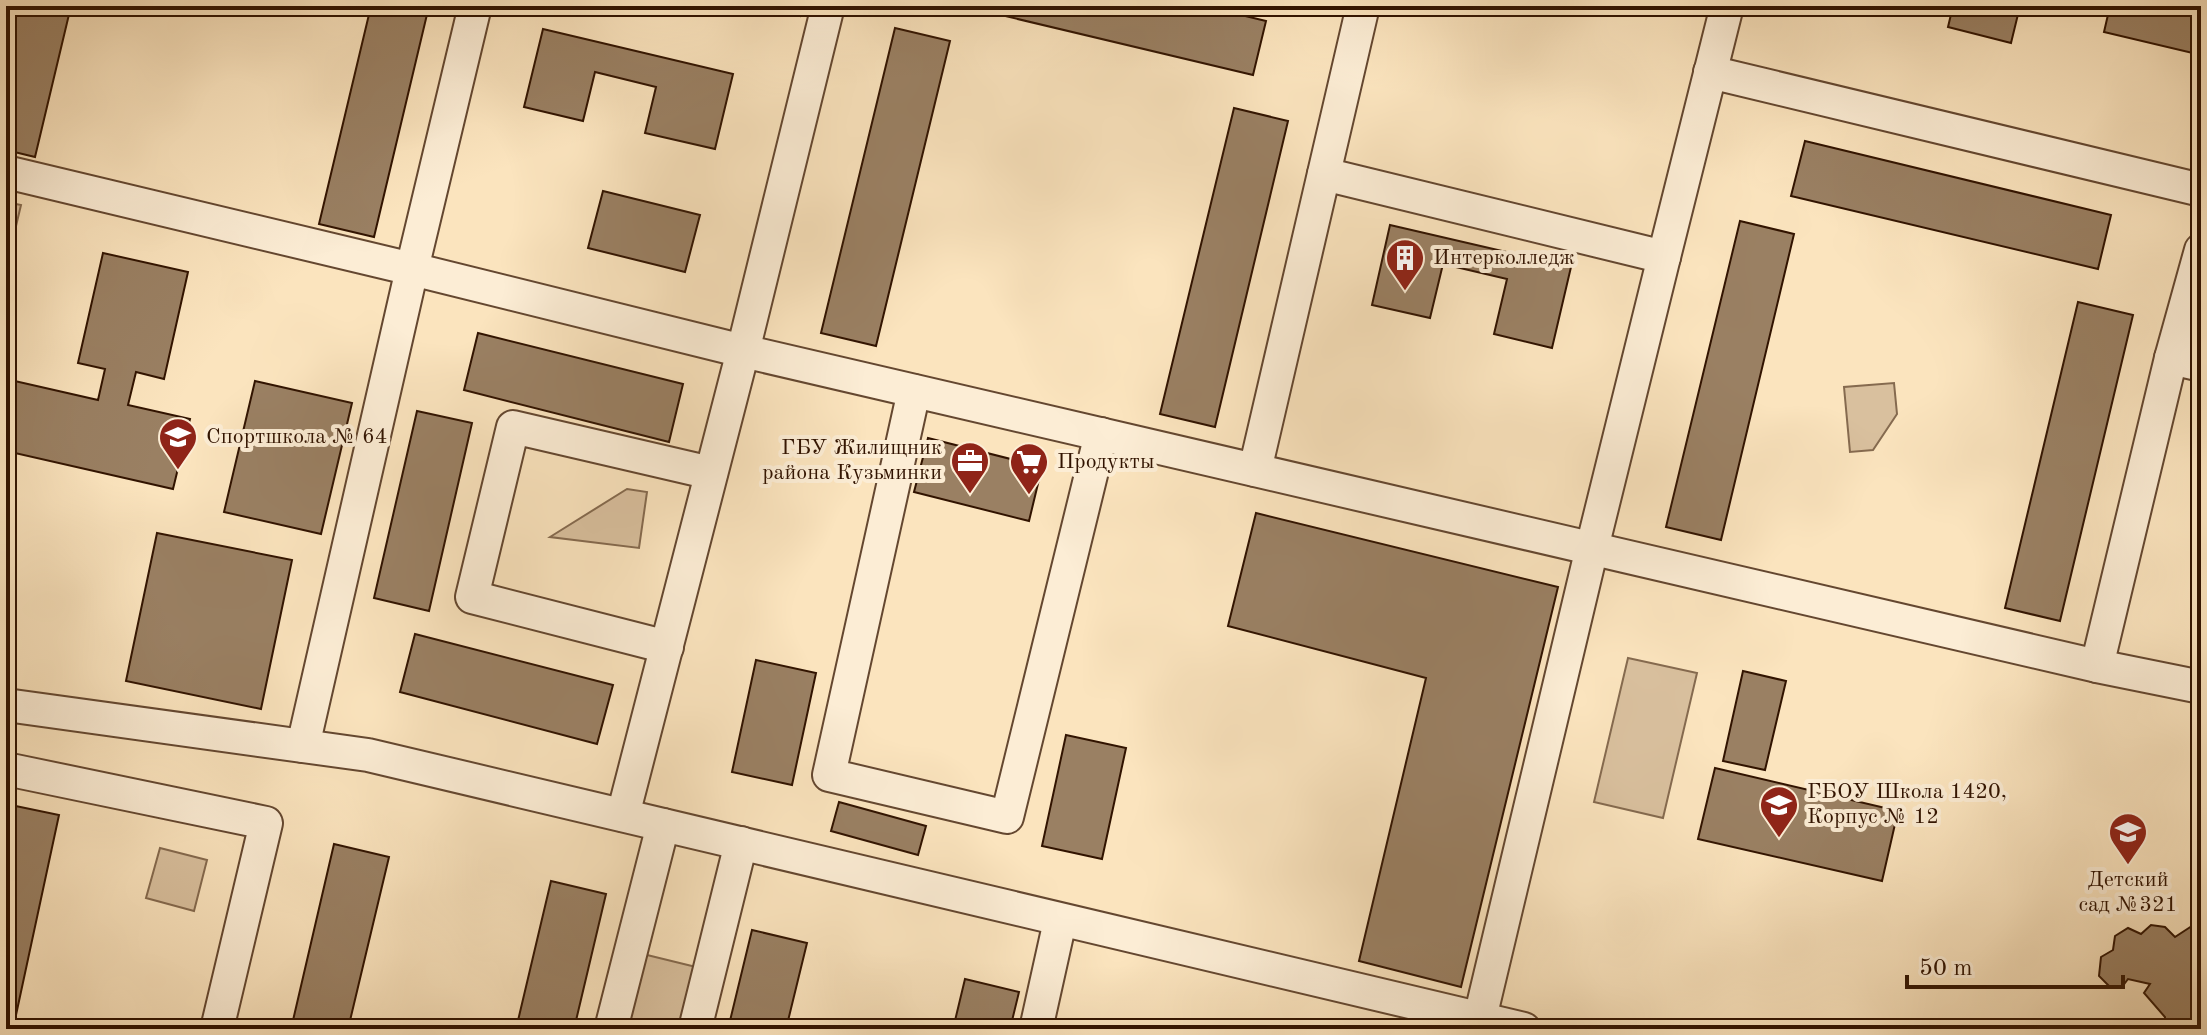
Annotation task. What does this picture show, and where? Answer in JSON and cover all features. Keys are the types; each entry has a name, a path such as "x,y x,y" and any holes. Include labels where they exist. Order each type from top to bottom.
{"lane":[{"path":"303,746 475,6"},
{"path":"623,815 828,6"},
{"path":"1255,470 1363,6"},
{"path":"1480,1018 1592,548 1727,6"},
{"path":"1710,72 2201,190"},
{"path":"6,172 743,351 2097,666 2201,687"},
{"path":"1324,174 1664,257"},
{"path":"2097,666 2186,362 2201,250"},
{"path":"914,391 829,775 1007,817 1101,434"},
{"path":"667,647 472,597 513,427 711,473"},
{"path":"6,705 368,755 1524,1029"},
{"path":"6,769 266,823 217,1029"},
{"path":"611,1029 663,825"},
{"path":"695,1029 741,843"},
{"path":"1036,1029 1060,921"}],"shaded area":[{"path":"6,202 21,205 6,268"},
{"path":"1894,383 1897,414 1873,450 1850,452 1844,387"},
{"path":"627,489 647,492 639,548 550,537"},
{"path":"1628,658 1697,673 1663,818 1594,802"},
{"path":"160,848 207,860 194,911 146,898"},
{"path":"643,954 696,967 679,1029 622,1029"}],"building":[{"path":"13,6 71,6 35,157 6,150 6,36"},
{"path":"371,6 429,6 374,237 319,224"},
{"path":"760,6 803,6 800,16"},
{"path":"963,6 1204,6 1266,21 1253,75"},
{"path":"1953,6 2020,6 2011,43 1948,27"},
{"path":"2110,6 2201,6 2201,55 2104,32"},
{"path":"895,28 950,41 876,346 821,333"},
{"path":"543,29 733,74 715,149 645,133 656,87 595,72 583,121 524,107"},
{"path":"1234,108 1288,121 1215,427 1160,414"},
{"path":"1805,141 2111,215 2098,269 1791,196"},
{"path":"603,191 700,215 685,272 588,248"},
{"path":"1740,221 1794,234 1721,540 1666,527"},
{"name":"Интерколледж","path":"1390,225 1571,267 1552,348 1494,334 1507,279 1443,264 1430,318 1372,305"},
{"path":"103,253 188,272 164,379 136,372 128,405 190,419 173,489 6,451 6,379 98,400 105,369 78,363"},
{"path":"2078,302 2133,315 2060,621 2005,608"},
{"path":"478,333 683,384 669,442 464,390"},
{"path":"255,381 352,403 321,534 224,512"},
{"path":"417,411 472,423 429,611 374,598"},
{"path":"928,438 1042,467 1029,521 914,492"},
{"path":"1256,513 1558,587 1461,987 1359,961 1426,678 1228,626"},
{"path":"157,533 292,560 261,709 126,681"},
{"path":"415,634 613,685 597,744 400,692"},
{"path":"756,660 816,673 792,785 732,772"},
{"path":"1743,671 1786,681 1765,770 1723,761"},
{"path":"1066,735 1126,748 1102,859 1042,846"},
{"path":"1715,768 1898,811 1882,881 1698,839"},
{"path":"839,802 926,826 918,855 831,831"},
{"path":"6,804 59,815 13,1029 6,1029"},
{"path":"334,844 389,857 348,1029 291,1029"},
{"path":"551,881 606,894 574,1029 516,1029"},
{"path":"2201,920 2201,1022 2194,1029 2164,1029 2165,1017 2144,993 2150,984 2128,979 2122,987 2109,986 2099,976 2101,957 2113,950 2115,936 2128,928 2141,934 2151,925 2165,927 2175,937"},
{"path":"752,930 807,943 786,1029 728,1029"},
{"path":"965,979 1019,992 1010,1029 953,1029"}],"place":[{"name":"Интерколледж","path":"1405,292"},
{"name":"Спортшкола № 64","path":"178,471"},
{"name":"ГБУ Жилищник района Кузьминки","path":"970,495"},
{"name":"Продукты","path":"1029,496"},
{"name":"ГБОУ Школа 1420, Корпус № 12","path":"1779,839"},
{"name":"Детский сад №321","path":"2128,866"}]}
